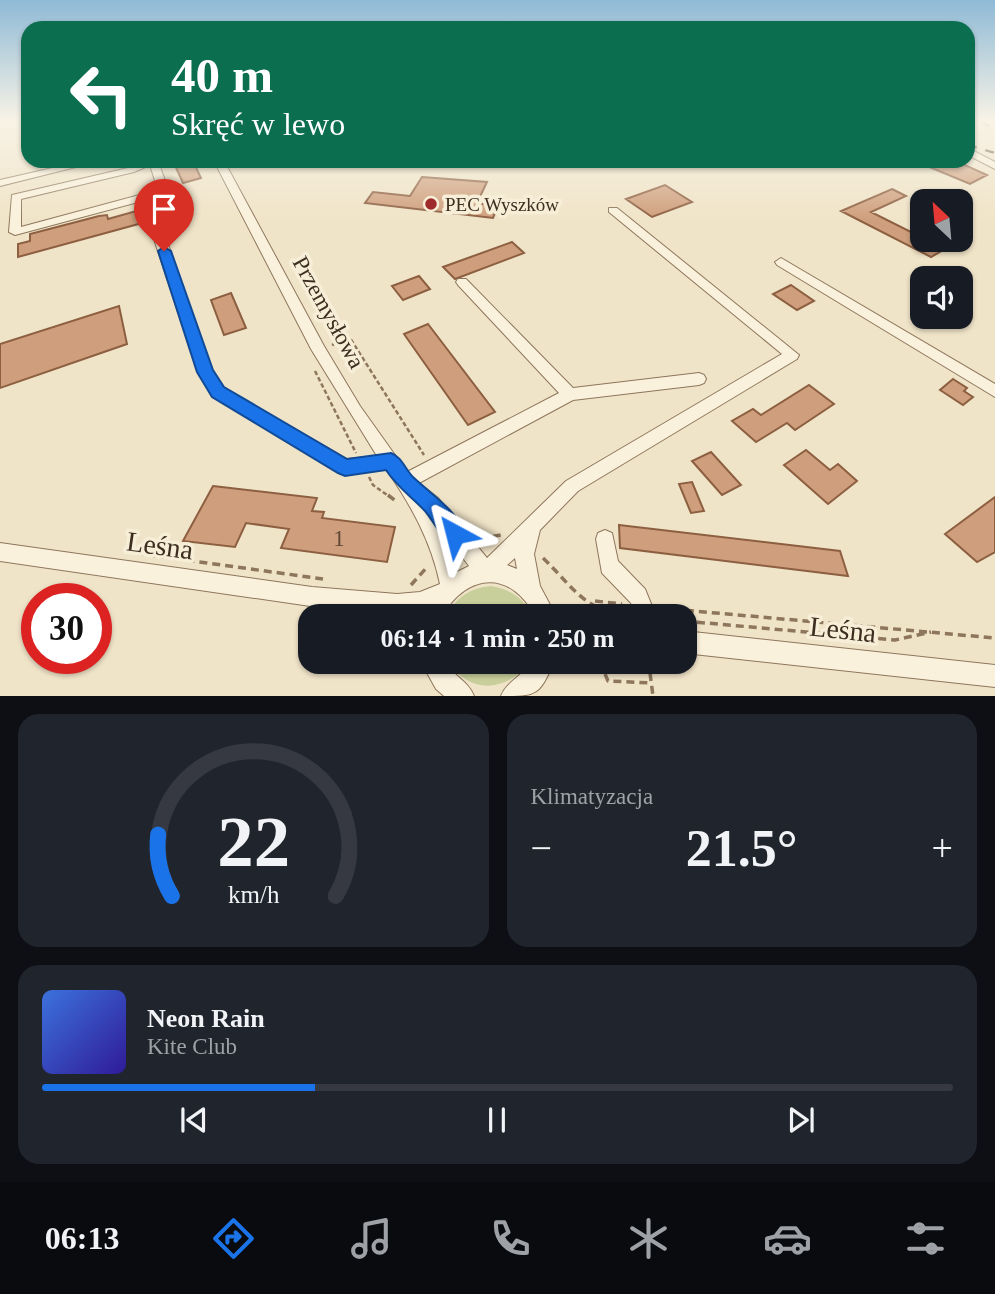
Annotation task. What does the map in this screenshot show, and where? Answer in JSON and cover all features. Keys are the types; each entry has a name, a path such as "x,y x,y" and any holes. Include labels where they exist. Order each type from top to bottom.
{"street":[{"path":"975,156 995,166"},
{"path":"0,183 65,168"},
{"path":"136,168 16,197 15,232 164,192 155,168"},
{"name":"Przemysłowa","path":"223,168 354,409 405,482 437,539 447,565 448,589"},
{"name":"Leśna","path":"0,552 312,597 397,604 420,602 448,589 467,576 485,571 507,553 546,508 572,486 792,355 613,210"},
{"path":"156,227 205,372 218,392 345,467 391,461"},
{"path":"781,262 995,391"},
{"path":"462,282 570,394"},
{"path":"405,482 570,394 699,379"},
{"name":"Przemysłowa","path":"405,482 432,504 485,571"},
{"path":"536,520 524,554 539,603"},
{"path":"605,539 609,566 638,596 639,604"},
{"path":"485,571 501,572 539,603"},
{"path":"439,604 448,589"},
{"name":"Leśna","path":"312,597 332,604"},
{"name":"Leśna","path":"697,643 995,676"},
{"path":"441,674 457,694"},
{"path":"514,695 535,674"}],"path":[{"path":"321,349 350,338 431,467"},
{"path":"471,543 493,534 505,536"},
{"path":"122,551 327,580"},
{"path":"541,557 587,604"},
{"path":"407,588 432,564"},
{"path":"595,601 606,604"},
{"path":"697,616 934,631 995,638"},
{"path":"697,622 895,640 934,631"},
{"path":"605,674 608,681 651,683"},
{"path":"650,674 653,695"}],"green space":[{"path":"491,586 504,589 525,604 455,604 464,595"},
{"path":"458,674 517,674 500,684 489,686 467,680"}],"building":[{"path":"176,168 196,168 201,178 183,183"},
{"path":"932,168 972,168 987,175 970,184"},
{"path":"422,177 487,182 477,203 498,206 493,218 365,203 373,192 410,196"},
{"path":"665,185 692,202 652,217 626,199"},
{"path":"892,189 906,196 871,212 910,232 910,246 841,211"},
{"path":"158,205 164,217 18,257 18,244 30,241 30,234 99,216 107,215 108,219"},
{"path":"512,242 524,253 455,279 443,267"},
{"path":"921,252 940,252 931,257"},
{"path":"419,276 430,289 403,300 392,286"},
{"path":"791,285 814,301 797,310 773,294"},
{"path":"231,293 246,328 224,335 211,300"},
{"path":"119,306 127,344 0,388 0,344"},
{"path":"428,324 495,412 468,425 404,334"},
{"path":"953,379 967,388 964,391 973,397 963,405 940,390"},
{"path":"809,385 834,404 795,430 787,423 756,442 732,421 753,409 761,415"},
{"path":"806,450 830,470 838,464 857,481 828,504 784,465"},
{"path":"711,452 741,485 722,495 692,461"},
{"path":"692,482 704,511 691,513 679,484"},
{"path":"213,486 317,498 312,511 324,512 322,518 395,527 387,562 281,548 289,529 246,523 235,547 183,541"},
{"path":"995,497 995,552 977,562 945,534"},
{"path":"619,525 840,551 848,576 620,548"}],"place":[{"name":"PEC Wyszków","path":"431,204"}],"route":[{"path":"164,251 205,372 218,392 345,467 391,461 405,482 432,504 455,534"}]}
